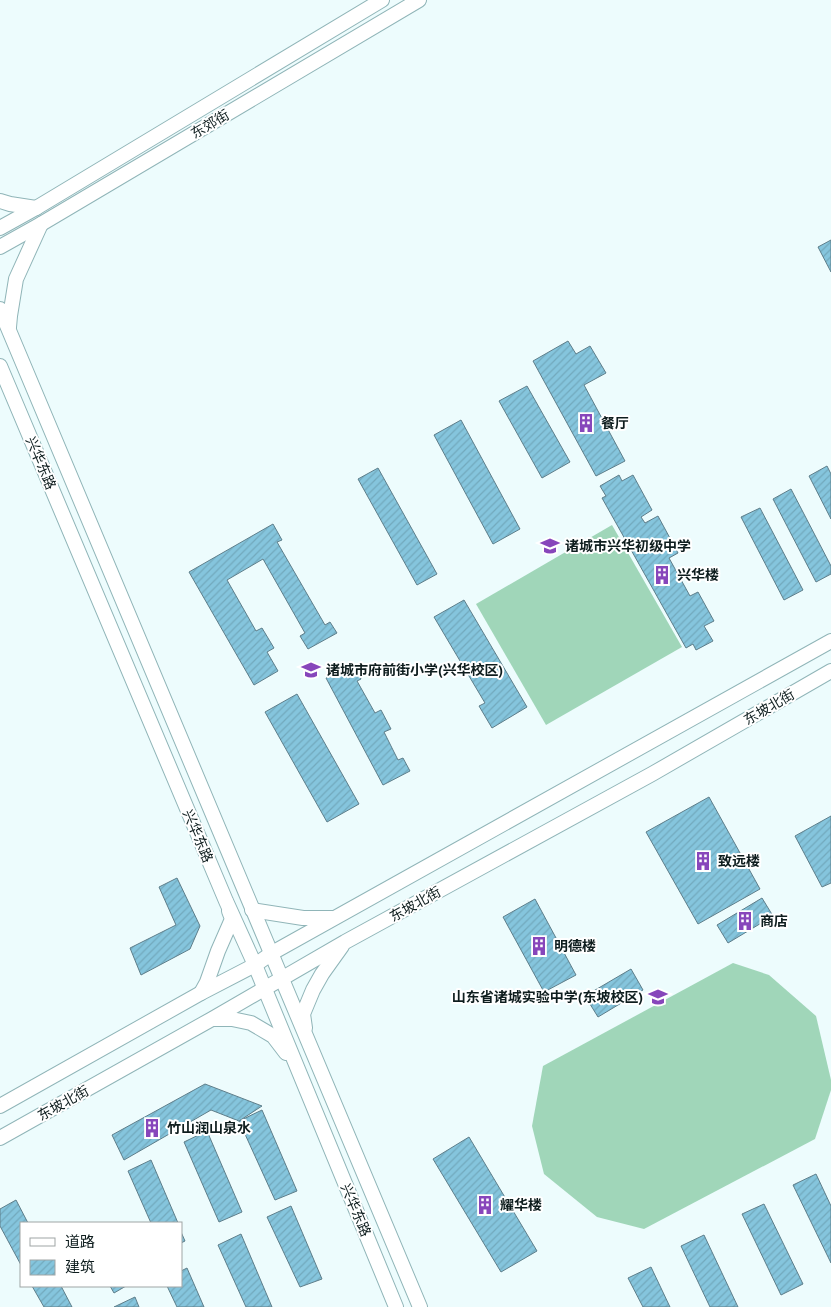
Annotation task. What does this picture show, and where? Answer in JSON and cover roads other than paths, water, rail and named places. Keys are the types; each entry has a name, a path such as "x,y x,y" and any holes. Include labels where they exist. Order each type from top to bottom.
{"main road":[{"name":"东郊街","path":"0,228 382,0"},
{"name":"东郊街","path":"0,247 418,0"},
{"path":"0,201 36,208"},
{"path":"9,330 16,278 41,224"},
{"path":"0,309 420,1307"},
{"name":"兴华东路","path":"0,366 265,989 396,1307"},
{"name":"东坡北街","path":"0,1106 201,993 255,966 272,954 335,918 831,641"},
{"name":"东坡北街","path":"0,1138 345,942 644,779 831,671"},
{"path":"201,993 232,919 226,901"},
{"path":"252,910 303,918 335,918"},
{"path":"306,1038 302,1014 322,974 345,942"},
{"path":"212,1019 232,1019 251,1023 273,1036 296,1065"}],"place":[{"name":"餐厅","path":"586,423"},
{"name":"诸城市兴华初级中学","path":"550,546"},
{"name":"兴华楼","path":"662,575"},
{"name":"诸城市府前街小学(兴华校区)","path":"311,670"},
{"name":"致远楼","path":"703,861"},
{"name":"商店","path":"745,921"},
{"name":"明德楼","path":"539,946"},
{"name":"山东省诸城实验中学(东坡校区)","path":"658,997"},
{"name":"竹山润山泉水","path":"152,1128"},
{"name":"耀华楼","path":"485,1205"}]}
